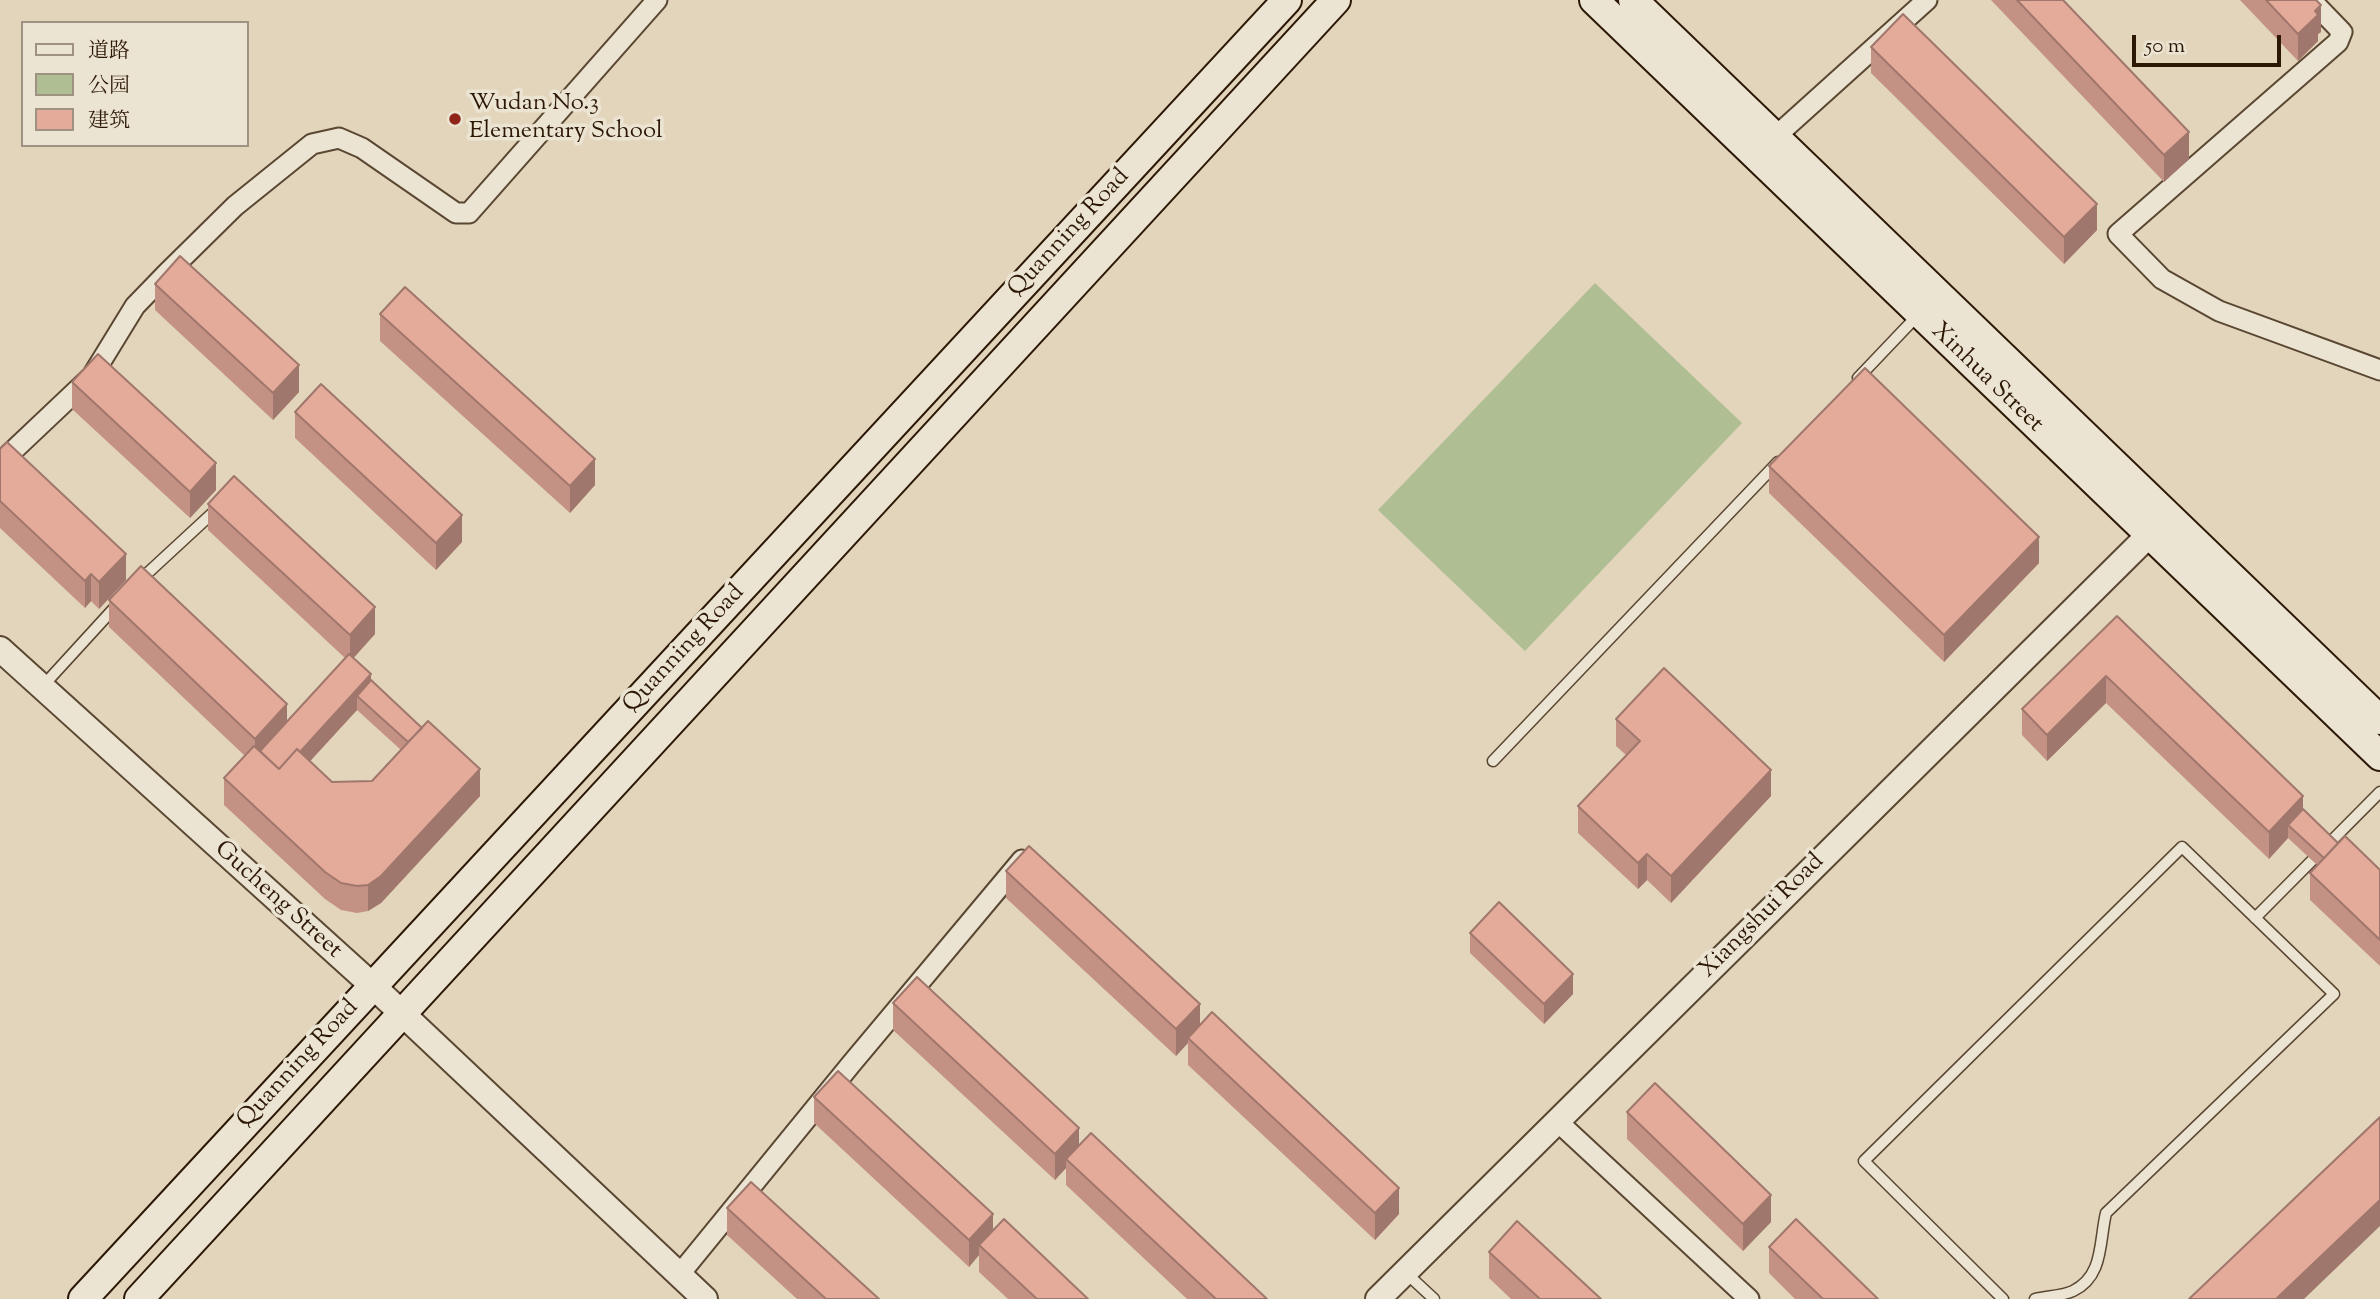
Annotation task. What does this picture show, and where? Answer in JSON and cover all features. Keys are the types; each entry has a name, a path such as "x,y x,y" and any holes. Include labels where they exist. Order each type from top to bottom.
{"main road":[{"name":"Quanning Road","path":"83,1299 1287,0"},
{"name":"Quanning Road","path":"139,1299 1336,0"},
{"name":"Xinhua Street","path":"1594,0 2380,756"},
{"name":"Xinhua Street","path":"1633,0 2380,720"}],"street":[{"path":"0,463 92,376 135,306 165,275 234,206 313,144 339,138 362,148 456,213 469,214 657,0"},
{"path":"1775,136 1927,0"},
{"path":"2311,0 2342,32 2338,42 2118,234 2162,279 2219,311 2380,370"},
{"name":"Xiangshui Road","path":"1378,1299 2149,535"},
{"name":"Gucheng Street","path":"0,649 373,986 705,1299"},
{"path":"680,1275 852,1063 1029,852"},
{"path":"1557,1121 1749,1299"}],"lane":[{"path":"1852,384 1919,314"},
{"path":"1493,761 1786,453"},
{"path":"132,588 227,499"},
{"path":"42,687 123,598"},
{"path":"2255,918 2380,792"},
{"path":"2003,1299 1864,1161 2182,847 2334,994 2106,1213 2099,1259 2093,1275 2072,1292 2035,1299"},
{"path":"1405,1272 1434,1299"}],"green space":[{"path":"1595,283 1742,423 1525,651 1378,510"}],"building":[{"path":"2017,0 2063,0 2189,132 2164,155"},
{"path":"2266,0 2316,0 2321,5 2315,11 2318,15 2298,34"},
{"path":"1903,14 2097,204 2064,237 1871,47"},
{"path":"180,256 299,365 273,393 155,284"},
{"path":"405,287 595,459 570,486 380,314"},
{"path":"98,354 216,463 190,492 72,382"},
{"path":"1865,368 2039,537 1944,635 1769,466"},
{"path":"321,384 462,515 436,543 295,412"},
{"path":"7,442 126,554 99,582 91,574 85,581 0,501 0,449"},
{"path":"234,476 375,607 350,635 208,504"},
{"path":"141,566 287,704 255,739 109,600"},
{"path":"2117,616 2303,796 2269,832 2106,676 2047,735 2022,709"},
{"path":"349,654 371,674 300,752 297,749 279,769 260,751"},
{"path":"1664,668 1771,770 1671,876 1647,854 1638,863 1578,806 1640,741 1616,719"},
{"path":"371,680 422,728 408,742 357,696"},
{"path":"428,721 480,769 381,876 368,885 341,883 325,872 224,778 254,746 279,769 297,749 332,782 372,781"},
{"path":"2303,809 2338,843 2324,858 2288,825"},
{"path":"2345,836 2380,870 2380,940 2310,873"},
{"path":"1029,846 1200,1004 1176,1029 1006,871"},
{"path":"1499,902 1573,974 1544,1004 1470,933"},
{"path":"917,977 1079,1128 1055,1154 893,1003"},
{"path":"1212,1012 1399,1188 1375,1213 1188,1038"},
{"path":"838,1071 993,1214 969,1240 814,1097"},
{"path":"1655,1083 1771,1195 1743,1224 1627,1112"},
{"path":"2380,1117 2380,1200 2276,1299 2189,1299"},
{"path":"1091,1133 1267,1299 1216,1299 1066,1159"},
{"path":"751,1182 879,1299 826,1299 727,1208"},
{"path":"1004,1219 1088,1299 1037,1299 979,1245"},
{"path":"1796,1219 1878,1299 1823,1299 1769,1247"},
{"path":"1517,1221 1601,1299 1540,1299 1489,1252"}],"place":[{"name":"Wudan No.3 Elementary School","path":"455,119"}]}
